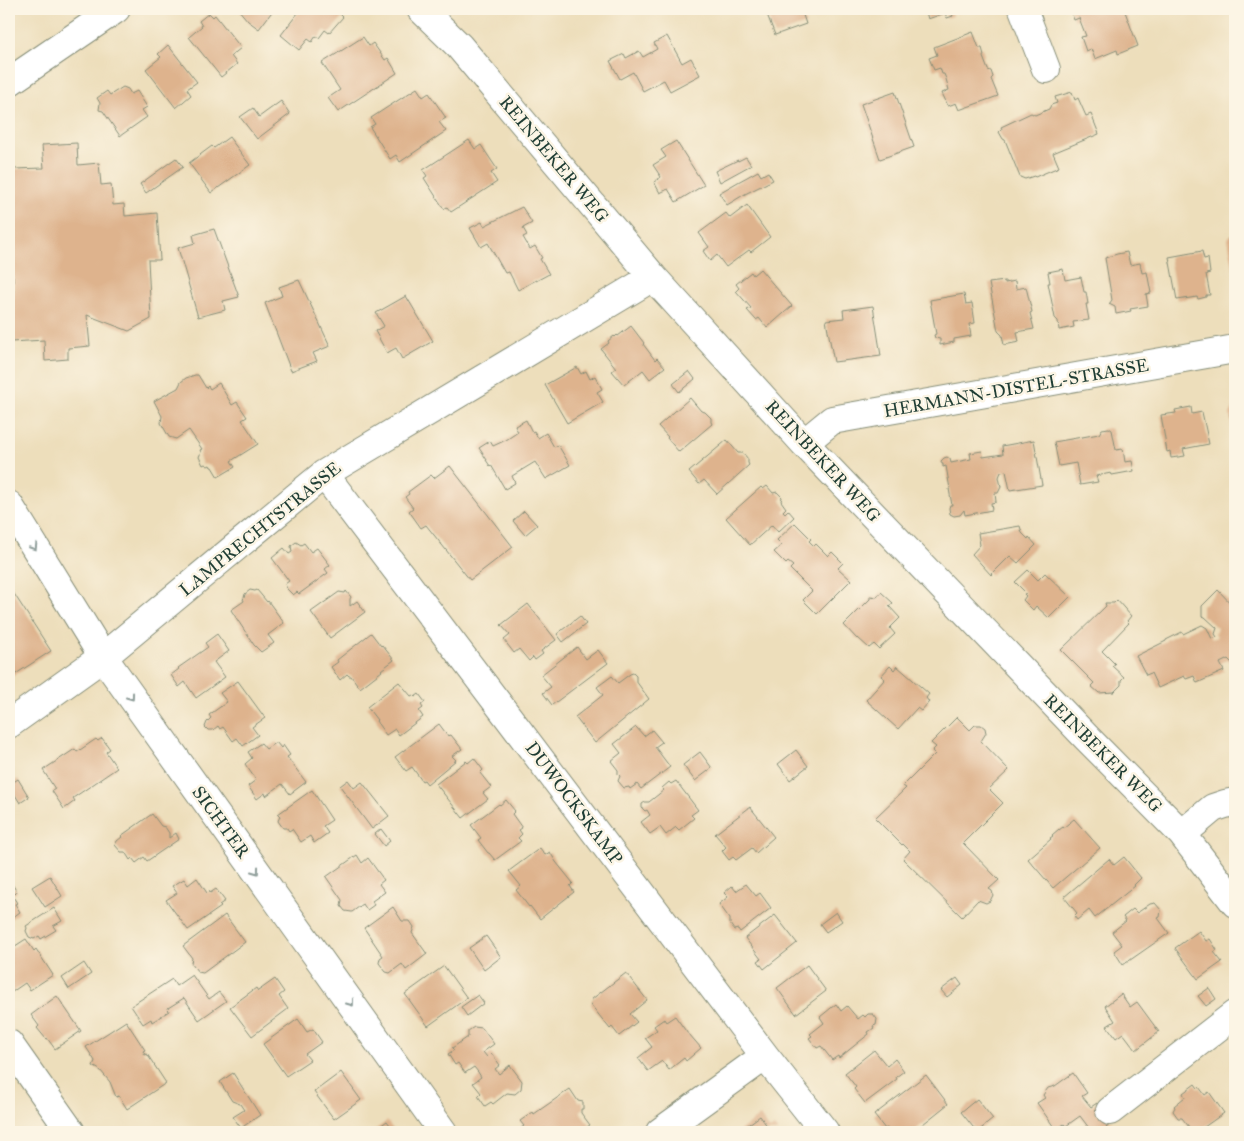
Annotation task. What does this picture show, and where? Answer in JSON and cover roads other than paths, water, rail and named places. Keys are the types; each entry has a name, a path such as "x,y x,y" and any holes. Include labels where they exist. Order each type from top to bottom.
{"street":[{"path":"9,82 116,9"},
{"name":"REINBEKER WEG","path":"421,9 459,46 653,278 804,443 1087,738 1182,834 1235,904"},
{"path":"1024,9 1046,70"},
{"name":"LAMPRECHTSTRASSE","path":"9,724 103,657 324,474 653,278"},
{"name":"HERMANN-DISTEL-STRASSE","path":"804,443 832,420 1235,349"},
{"name":"DUWOCKSKAMP","path":"324,474 765,1056 825,1132"},
{"name":"SICHTER","path":"9,505 103,657 444,1132"},
{"path":"1182,834 1213,808 1235,802"},
{"path":"1110,1111 1235,1014"},
{"path":"9,1044 71,1132"},
{"path":"660,1132 765,1056"}]}
